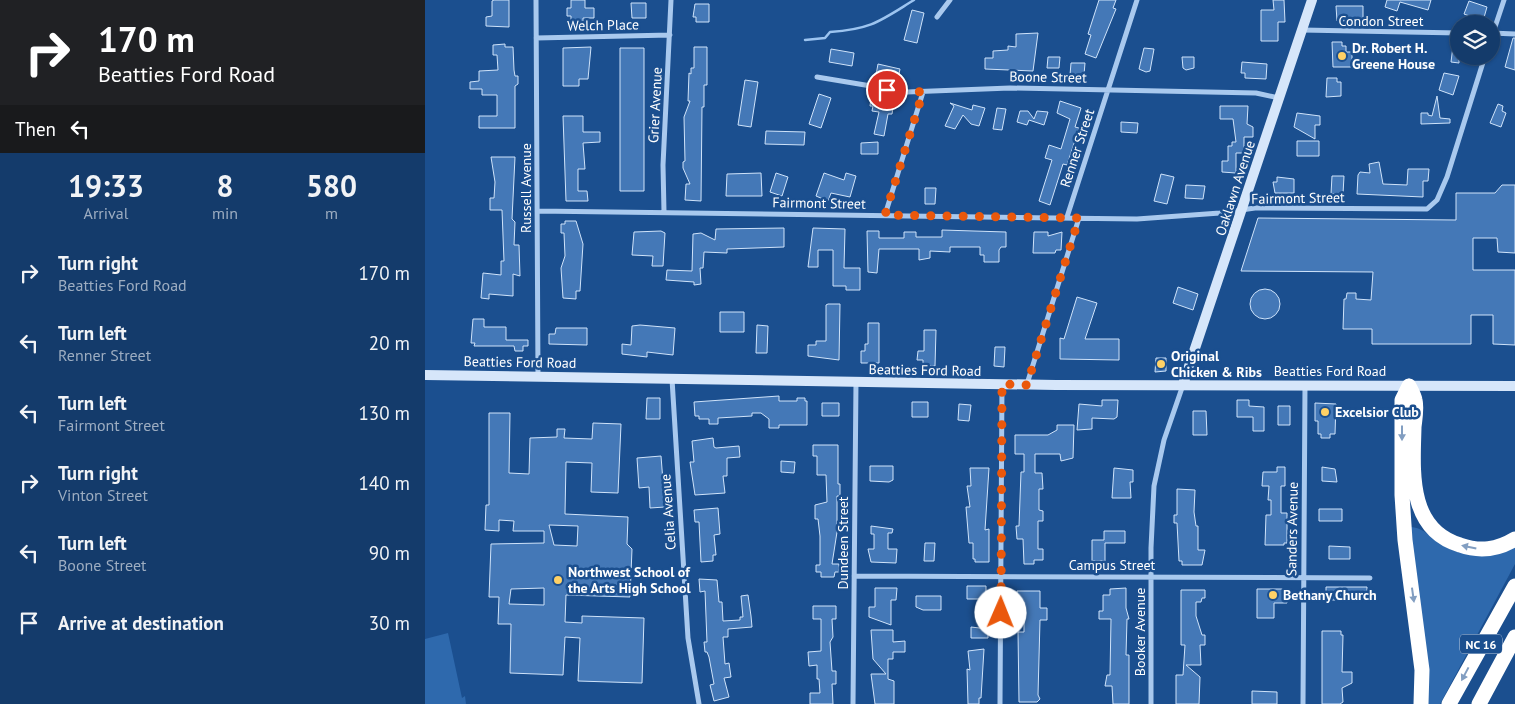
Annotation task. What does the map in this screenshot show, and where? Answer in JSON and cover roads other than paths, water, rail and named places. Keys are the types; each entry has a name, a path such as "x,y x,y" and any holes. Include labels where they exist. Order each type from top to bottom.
{"highway":[{"path":"1409,386 1415,400 1414,488 1422,514 1430,525 1445,539 1470,548 1487,549 1499,547 1515,539"},
{"path":"1409,386 1402,400 1402,495 1405,540 1422,670 1421,704"},
{"name":"NC 16","path":"1449,704 1515,586"},
{"name":"NC 16","path":"1479,704 1515,637"}],"main road":[{"name":"Oaklawn Avenue","path":"1183,384 1312,0"},
{"name":"Beatties Ford Road","path":"425,375 1027,385 1515,386"}],"street":[{"name":"Russell Avenue","path":"536,0 538,376"},
{"name":"Grier Avenue","path":"664,212 663,164 671,35 671,0"},
{"path":"937,17 950,0"},
{"name":"Renner Street","path":"1067,218 1137,0"},
{"path":"1499,15 1504,0"},
{"name":"Condon Street","path":"1302,30 1450,33"},
{"path":"1500,35 1515,34"},
{"name":"Welch Place","path":"536,38 671,35"},
{"name":"Fairmont Street","path":"537,211 1158,218 1255,208 1430,208 1437,200 1447,177 1482,65"},
{"name":"Boone Street","path":"817,77 887,90 923,92 1010,88 1108,89 1256,93 1280,98"},
{"path":"885,215 923,92"},
{"path":"1027,385 1079,218"},
{"name":"Celia Avenue","path":"672,378 688,638 699,704"},
{"name":"Dundeen Street","path":"853,704 856,382"},
{"path":"1000,704 1002,384"},
{"name":"Booker Avenue","path":"1151,704 1151,577 1154,486 1163,440 1183,384"},
{"name":"Sanders Avenue","path":"1303,704 1305,385"},
{"name":"Campus Street","path":"854,576 1370,578"}],"waterway":[{"path":"805,40 825,38 830,32 856,29 875,23 914,0"}],"place":[{"name":"Dr. Robert H. Greene House","path":"1342,56"},
{"name":"Original Chicken & Ribs","path":"1161,364"},
{"name":"Excelsior Club","path":"1325,412"},
{"name":"Northwest School of the Arts High School","path":"558,580"},
{"name":"Bethany Church","path":"1273,595"}]}
